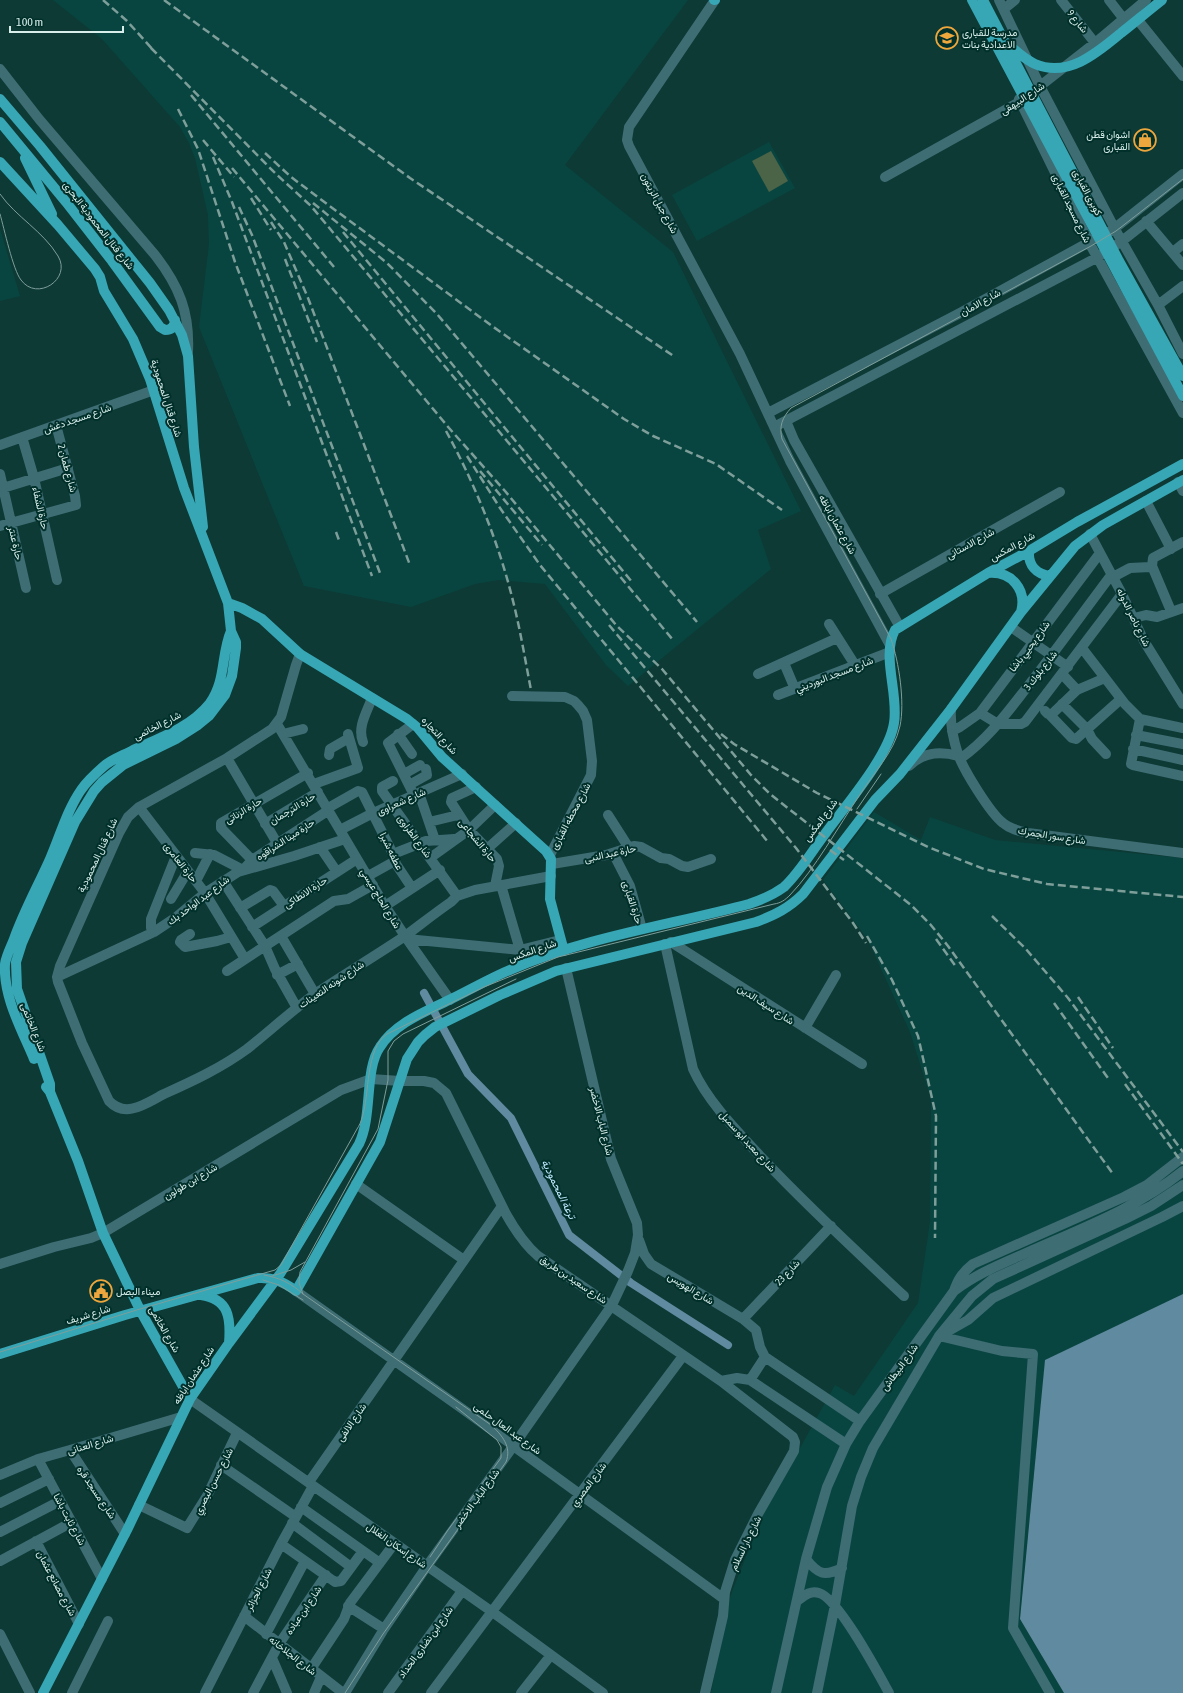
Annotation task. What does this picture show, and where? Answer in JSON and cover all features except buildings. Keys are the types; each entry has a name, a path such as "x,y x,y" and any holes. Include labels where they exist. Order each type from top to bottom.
{"main road":[{"name":"كوبرى القبارى","path":"972,0 1183,396"},
{"name":"كوبرى القبارى","path":"983,0 1112,247 1183,376"},
{"path":"1006,44 1035,64 1058,68 1070,66 1082,62 1102,49 1162,0"},
{"name":"شارع قنال المحمودية البحرى","path":"0,99 40,146 150,283 175,320 182,335 188,356 194,447 204,539"},
{"name":"شارع قنال المحمودية البحرى","path":"0,122 112,260 160,327 162,329 169,330 174,326 175,320"},
{"path":"18,144 58,226"},
{"name":"شارع قنال المحمودية","path":"0,162 98,273 104,290 140,352 154,390 174,460 228,603 231,631"},
{"name":"شارع المكس","path":"371,1079 376,1054 391,1033 415,1017 512,969 564,951 764,899 784,887 793,878 888,745 894,724 895,702 890,648 893,634 900,626 1077,522 1183,464"},
{"path":"296,1291 384,1131 407,1059 418,1042 425,1035 435,1028 487,1001 541,977 566,968 770,917 782,912 793,904 803,894 875,800 900,774 951,709 1012,627 1021,612 1076,546 1090,534 1146,501 1181,485"},
{"path":"1029,551 1030,561 1035,569 1044,575 1050,576"},
{"path":"988,573 999,573 1014,581 1022,595 1023,601 1021,612"},
{"name":"شارع التجاره","path":"228,603 242,608 262,619 300,654 398,713 413,724 436,752 516,823 551,860"},
{"name":"شارع الخاتمى","path":"190,1399 140,1311 103,1233 78,1161 11,1003 3,964 23,914 80,790 106,764 167,735 192,720 206,706 214,696 221,680 226,642 231,631"},
{"name":"شارع الخاتمى","path":"50,1092 50,1084 17,989 16,962 22,943 75,822 88,800 102,782 123,765 176,739 194,728 217,707 225,695 232,676 236,642 231,631"},
{"path":"551,860 550,899 564,951"},
{"name":"شارع عثمان اباظه","path":"43,1693 139,1505 190,1399 228,1343 276,1279 304,1237 363,1136 367,1119 371,1079"},
{"name":"شارع شريف","path":"0,1354 140,1311 258,1278 276,1279"},
{"name":"شارع عبد العال حلمى","path":"276,1279 296,1291"},
{"path":"199,1295 211,1297 224,1307 228,1314 228,1343"}],"street":[{"name":"شارع جبل الزيتون","path":"715,0 629,127 627,140 740,354 768,413"},
{"name":"شارع مسجد القبارى","path":"967,0 1021,101 1089,241 1183,413"},
{"path":"998,0 1040,86 1114,228 1158,305 1183,354"},
{"path":"1004,10 1015,0"},
{"name":"شارع 9","path":"1061,0 1095,42"},
{"path":"1109,0 1127,15 1183,76"},
{"name":"شارع البيهقى","path":"884,177 1021,101 1146,0"},
{"path":"0,69 40,119 155,254 170,275 184,307 188,331 188,356"},
{"name":"شارع الامان","path":"768,413 960,313 1114,228 1183,174"},
{"name":"شارع الامان","path":"774,427 1098,257 1122,241 1183,193"},
{"path":"1146,221 1183,265"},
{"path":"1173,252 1183,244"},
{"path":"1158,305 1183,286"},
{"name":"شارع مسجد دغش","path":"0,445 154,390"},
{"name":"شارع عثمان اباظه","path":"768,413 790,461 890,648"},
{"name":"شارع عثمان اباظه","path":"786,421 794,440 880,594 900,626"},
{"name":"شارع طمان 2","path":"0,526 76,505 76,496 56,425"},
{"name":"حارة الشفاء","path":"22,437 34,478 57,580"},
{"path":"3,488 68,468"},
{"name":"حارة عنتر","path":"0,474 26,588"},
{"name":"شارع الاستانى","path":"880,594 1060,492"},
{"path":"1146,501 1170,549"},
{"name":"شارع ناصر الدوله","path":"1090,534 1122,594 1144,641 1182,702"},
{"path":"1171,612 1152,566 1153,558 1183,542"},
{"name":"شارع يحيي باشا","path":"952,731 965,724 980,712 1032,641 1100,553"},
{"path":"1112,576 1130,568 1147,568 1152,566"},
{"name":"شارع بلوك 3","path":"959,757 977,746 998,724 1112,576"},
{"path":"980,712 998,724 1023,723 1038,706 1122,594"},
{"path":"1134,618 1146,615 1157,617 1183,608"},
{"path":"828,624 855,665"},
{"path":"1012,627 1052,655 1065,670 1077,690"},
{"path":"758,674 837,638"},
{"name":"شارع مسجد البورديني","path":"778,695 855,665 890,648"},
{"path":"1082,648 1121,699 1140,719 1183,728"},
{"path":"277,724 283,711 300,654"},
{"path":"784,663 795,689"},
{"path":"1050,715 1077,690 1105,678"},
{"name":"شارع محطه القبارى","path":"512,696 570,699 583,710 587,720 592,762 591,775 551,860"},
{"path":"363,742 360,733 361,727 372,698"},
{"path":"1038,706 1050,715 1074,739 1121,699"},
{"path":"1062,704 1087,729 1092,739 1106,754"},
{"name":"شارع سور الجمرك","path":"951,709 952,731 959,757 992,812 1003,823 1018,831 1183,853"},
{"path":"1140,719 1130,763 1182,773"},
{"name":"شارع الحاج عيسي","path":"277,724 308,773 385,906 406,937 520,950 560,940"},
{"name":"شارع قنال المحمودية","path":"57,977 60,966 118,833 128,817 139,807 227,758 266,733 277,724"},
{"path":"413,724 388,743 409,785 417,794 435,840"},
{"path":"283,734 303,729"},
{"path":"398,734 412,754"},
{"path":"1136,735 1183,744"},
{"name":"حارة الترجمان","path":"265,824 316,788 358,768 349,736 330,750 329,755"},
{"path":"1133,749 1183,760"},
{"path":"900,774 912,763 929,754 939,752 959,757"},
{"path":"227,758 277,843"},
{"path":"404,774 423,767 428,775 409,785"},
{"name":"حارة الزناتى","path":"252,860 220,826 223,821 308,773"},
{"name":"شارع شعراوى","path":"343,834 373,813 462,774"},
{"name":"شارع الطراوى","path":"393,781 382,789 457,896"},
{"name":"حارة الشجاعى","path":"476,787 452,798 450,802 468,830 488,848 498,863 498,886"},
{"name":"حارة مينا الشراقوه","path":"243,870 252,860 277,843 328,809 360,791 362,792 373,813"},
{"path":"430,858 468,830 495,805"},
{"name":"حارة العامرى","path":"139,807 205,893 245,959"},
{"name":"عطفه شبرا","path":"373,813 394,857 412,888"},
{"path":"429,822 458,815"},
{"path":"608,815 629,848"},
{"path":"488,848 516,823"},
{"name":"شارع عبد الواحد بك","path":"57,977 154,932 175,918 205,893 243,870 296,860 343,834"},
{"path":"368,876 394,857 420,842 454,839"},
{"name":"حارة عبد النبى","path":"551,860 613,853 634,846 641,847 661,858 669,859 682,866 688,867 711,859"},
{"path":"320,847 337,872"},
{"path":"195,853 210,854 243,870"},
{"name":"حارة القبارى","path":"613,853 630,886 642,930"},
{"path":"196,881 210,854"},
{"path":"154,932 151,928 151,919 176,856"},
{"name":"حارة الانطاكى","path":"252,926 357,859"},
{"path":"385,906 440,870"},
{"path":"171,899 188,871"},
{"name":"شارع شونه التعينات","path":"57,977 93,1069 109,1102 118,1109 130,1109 216,1069 246,1049 315,994 406,937 457,896 475,890 551,876"},
{"path":"223,881 265,946 278,975 297,1008"},
{"path":"227,971 334,901 348,899 374,885"},
{"path":"498,886 520,950"},
{"path":"240,908 270,890 274,892 284,906"},
{"path":"190,934 180,940 185,947 232,937"},
{"path":"281,936 315,994"},
{"path":"406,937 450,1000"},
{"name":"شارع سيف الدين","path":"668,943 862,1064"},
{"name":"شارع معبد ابو سمبل","path":"668,943 693,1069 699,1082 741,1136 783,1181 904,1296"},
{"path":"278,975 298,964"},
{"name":"شارع الباب الاخضر","path":"344,1693 384,1629 427,1566 514,1446 612,1305 628,1272 635,1253 638,1237 636,1218 611,1159 566,968"},
{"path":"805,1028 836,975"},
{"name":"شارع سعيد بن طريق","path":"371,1079 424,1081 434,1083 446,1093 502,1206 516,1232 530,1249 721,1381 793,1437 795,1447"},
{"name":"شارع ابن طولون","path":"0,1264 54,1247 92,1238 103,1233 341,1090 371,1079"},
{"path":"954,1291 959,1278 965,1270 974,1264 1124,1197 1147,1185 1183,1157"},
{"name":"شارع البيطاش","path":"816,1693 835,1605 852,1506 861,1477 873,1448 939,1336 990,1274 1122,1210 1146,1197 1183,1171"},
{"path":"356,1184 464,1260"},
{"name":"شارع البيطاش","path":"776,1693 806,1559 827,1487 846,1444 860,1421 954,1291 964,1283 990,1274 1125,1219 1151,1206 1183,1185"},
{"name":"شارع الالفى","path":"311,1484 393,1361 502,1206"},
{"path":"939,1336 968,1320 996,1296 1157,1220 1183,1206"},
{"name":"شارع 23","path":"743,1319 831,1226"},
{"name":"شارع الهويس","path":"638,1237 644,1254 651,1264 743,1319 756,1330 760,1347 765,1357"},
{"name":"شارع عبد العال حلمى","path":"296,1291 514,1446 724,1599"},
{"path":"939,1336 1002,1351 1033,1354 1013,1628 1050,1693"},
{"name":"شارع المصري","path":"430,1693 683,1356"},
{"path":"750,1380 765,1357 860,1421"},
{"path":"721,1381 737,1378 750,1380 846,1444"},
{"name":"شارع إسكان الغلال","path":"190,1399 491,1611 603,1693"},
{"name":"شارع العنانى","path":"0,1475 38,1458 181,1417"},
{"name":"شارع حسن البصري","path":"139,1505 187,1528 207,1496 238,1433"},
{"name":"شارع دار السلام","path":"705,1693 723,1616 727,1583 735,1560 795,1447"},
{"name":"شارع مسجد قره","path":"70,1450 124,1534"},
{"name":"شارع ثابت باشا","path":"38,1458 102,1579"},
{"path":"221,1465 294,1520 351,1567"},
{"path":"0,1503 49,1479"},
{"name":"شارع الجزائر","path":"205,1693 301,1507 311,1484"},
{"path":"0,1532 60,1501"},
{"path":"301,1507 380,1563"},
{"path":"0,1561 72,1522"},
{"name":"شارع مصانع عثمان","path":"36,1541 79,1624"},
{"path":"281,1544 336,1582 338,1582 364,1551"},
{"path":"311,1669 344,1619 348,1606 394,1544"},
{"path":"806,1559 813,1568 822,1573 828,1574 842,1568"},
{"path":"266,1634 305,1561"},
{"name":"شارع ابن عباده","path":"253,1693 279,1644 326,1576"},
{"name":"شارع ابن نضارى الحداد","path":"388,1693 462,1591"},
{"path":"797,1601 807,1593 818,1592 835,1605 889,1693"},
{"path":"348,1606 384,1629"},
{"name":"شارع الجلاخانه","path":"244,1616 321,1677 344,1693"},
{"path":"72,1693 108,1621"},
{"path":"0,1634 30,1693"},
{"path":"521,1693 551,1655"},
{"path":"272,1658 287,1693"},
{"path":"314,1693 321,1677"}],"shaded area":[{"path":"53,0 688,0 565,165 673,252 801,511 758,530 771,569 628,686 606,665 545,584 499,580 475,584 411,607 304,586 199,327 209,244 208,215 195,158 189,143 180,127 102,39"},
{"path":"769,142 795,188 697,241 672,195"},
{"path":"0,229 20,296 0,301"},
{"path":"874,812 921,840 930,817 995,840 1183,858 1183,1294 1045,1361 1020,1619 1064,1693 711,1693 728,1604 764,1513 835,1385 854,1396 918,1303 930,1222 931,1099 910,1032 868,940 823,880"},
{"path":"1183,1294 1183,1693 1064,1693 1020,1619 1045,1360"}],"green space":[{"path":"771,151 788,181 769,192 752,161"}],"waterway":[{"name":"ترعة المحمودية","path":"424,993 468,1074 511,1118 569,1235 631,1283 728,1345"}],"tram line":[{"path":"0,1352 140,1309 275,1270 281,1265 360,1124 369,1073 375,1050 380,1041 387,1034 484,987 558,957 776,904 783,901 790,895 808,873 888,754 900,726 902,706 899,670 891,639 782,439 781,426 785,415 791,408 1091,246 1116,231 1183,179"},
{"path":"0,194 6,202 45,239 58,256 61,265 60,273 57,280 51,285 36,289 28,286 21,280 12,258 0,214"},
{"path":"857,809 881,774"},
{"path":"303,1294 299,1283 300,1272 378,1129 388,1080 388,1051 394,1041 403,1034 516,979"},
{"path":"272,1276 291,1270 305,1262"},
{"path":"264,1275 280,1279 290,1284 491,1425 502,1437 508,1451 506,1462 383,1634 345,1693"},
{"path":"263,1280 279,1285 303,1300"},
{"path":"430,1557 501,1458 501,1447 497,1440 456,1407"}],"railway":[{"path":"103,0 127,21 155,52"},
{"path":"164,0 410,178 675,357"},
{"path":"151,48 276,174 311,206 673,640"},
{"path":"191,95 334,267"},
{"path":"178,109 198,149 235,262 290,406"},
{"path":"203,140 234,177"},
{"path":"265,153 291,177 327,204 492,326 624,419 653,436 716,464 782,510"},
{"path":"213,157 232,202 372,576"},
{"path":"232,168 449,428 505,491 616,625 662,669 751,775 770,794 911,905 930,924 948,946 1113,1174"},
{"path":"251,198 271,230"},
{"path":"313,203 387,263 437,314 697,622"},
{"path":"239,207 252,235 380,573"},
{"path":"271,222 284,242 308,298 410,565"},
{"path":"343,232 632,582"},
{"path":"285,259 317,342"},
{"path":"446,431 475,491 500,555 515,609 531,690"},
{"path":"467,456 500,508 540,565 768,842"},
{"path":"480,471 542,545"},
{"path":"336,532 340,543"},
{"path":"609,625 796,848 853,923 866,943"},
{"path":"721,734 734,744 817,793 928,847 984,869 1047,884 1183,897"},
{"path":"830,850 844,860"},
{"path":"992,916 1025,948 1068,998 1183,1152"},
{"path":"867,936 892,980 918,1036 936,1116 935,1238"},
{"path":"936,939 957,968"},
{"path":"1078,997 1113,1048"},
{"path":"1054,1003 1108,1078"},
{"path":"1125,1084 1183,1164"}],"place":[{"name":"مدرسة للقبارى الاعدادية بنات","path":"947,38"},
{"name":"اشوان قطن القبارى","path":"1145,140"},
{"name":"ميناء البصل","path":"101,1291"}]}
